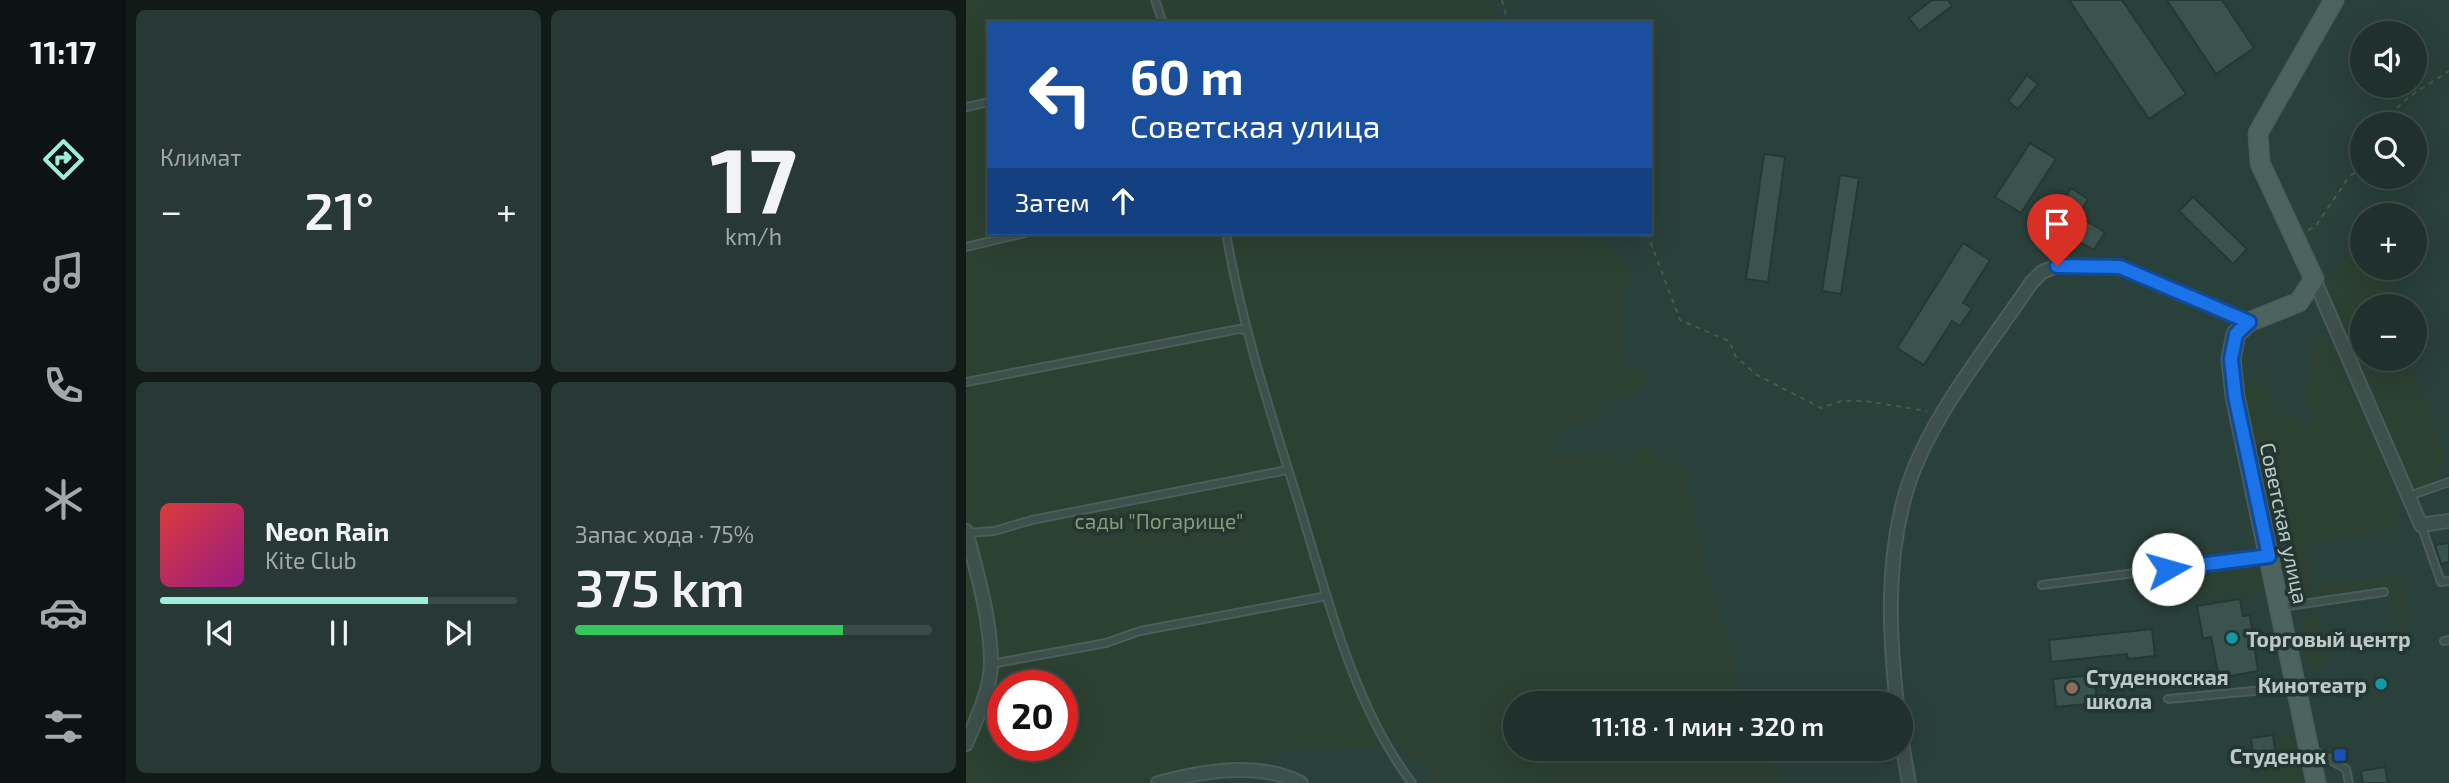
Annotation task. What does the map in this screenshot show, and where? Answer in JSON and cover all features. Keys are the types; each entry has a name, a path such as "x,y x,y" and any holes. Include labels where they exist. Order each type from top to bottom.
{"street":[{"path":"2334,0 2258,133 2260,163 2314,279 2421,525 2449,520"},
{"path":"1896,691 1890,622 1898,530 1907,492 1921,456 1949,407 2031,283 2042,272 2057,266 2120,267 2249,322 2299,302 2314,279"},
{"name":"Советская улица","path":"2249,322 2236,334 2231,359 2235,396 2316,783"},
{"path":"966,532 984,608 992,664 984,698 966,744"},
{"path":"1905,761 1909,783"},
{"path":"1158,783 1195,773 1257,771 1286,775 1301,783"}],"lane":[{"path":"1155,0 1162,21"},
{"path":"966,107 987,102"},
{"path":"966,247 1017,235"},
{"path":"1226,235 1243,323 1327,596 1378,730 1391,756 1412,783"},
{"path":"966,383 1228,331 1247,331"},
{"path":"966,532 994,531 1032,520 1287,470"},
{"path":"2409,496 2449,482"},
{"path":"2421,525 2441,582 2449,581"},
{"path":"2042,585 2269,556"},
{"path":"2280,608 2385,592"},
{"path":"992,664 1106,643 1140,631 1327,596"},
{"path":"2168,699 2297,687"},
{"path":"2309,748 2346,769 2349,783"}],"path":[{"path":"1502,0 1507,21"},
{"path":"2391,112 2449,71"},
{"path":"2295,237 2315,227 2350,176"},
{"path":"1648,235 1680,320 1729,341 1736,358 1757,375 1821,408 1853,401 1924,411 1949,407"}],"green space":[{"name":"сады \"Погарище\"","path":"966,0 1485,0 1495,10 1498,21 987,21 987,235 1587,235 1585,238 1608,248 1630,269 1626,292 1624,363 1648,377 1642,390 1605,399 1593,420 1562,427 1548,449 1561,456 1598,452 1625,466 1645,446 1685,472 1699,543 1736,665 1740,691 1503,691 1503,761 1772,761 1784,783 1431,783 1428,763 1409,756 1390,726 1375,747 1294,750 1141,783 966,783"},
{"path":"2344,261 2350,262 2350,280 2385,280 2392,294 2350,294 2350,337 2329,288"},
{"path":"2318,336 2333,345 2400,507 2395,528 2307,545 2313,596 2298,598 2289,548 2292,536 2289,525 2276,527 2250,440 2245,387 2258,377 2271,397 2274,420 2285,412 2305,427 2319,421 2306,400 2311,352"},
{"path":"2365,371 2411,371 2444,449 2444,473 2431,483 2415,488"},
{"path":"2259,563 2264,582 2257,594 2247,596 2239,591 2203,598 2196,595 2193,572"},
{"path":"2402,574 2410,614 2403,618 2406,635 2399,636 2389,587 2320,597 2318,586"},
{"path":"2318,610 2327,664 2310,667 2302,612"},
{"path":"2293,734 2301,779 2298,783 2266,783 2261,774 2244,769 2239,756 2280,751 2280,737"}],"building":[{"path":"1932,0 1948,0 1952,6 1919,31 1909,18"},
{"path":"2069,0 2122,0 2186,94 2149,119"},
{"path":"2167,0 2222,0 2254,48 2216,74"},
{"path":"2027,75 2038,84 2018,109 2008,101"},
{"path":"2030,143 2056,159 2021,213 1995,197"},
{"path":"1764,154 1785,157 1768,282 1746,279"},
{"path":"1840,175 1859,178 1841,294 1822,291"},
{"path":"2071,188 2088,199 2078,216 2105,232 2094,250 2078,241 2070,254 2059,248 2056,252 2038,241"},
{"path":"2193,197 2247,249 2233,264 2179,211"},
{"path":"1963,243 1990,260 1963,303 1972,308 1960,326 1952,321 1924,365 1897,348"},
{"path":"2449,543 2449,562 2441,564 2435,545"},
{"name":"Торговый центр","path":"2240,599 2243,616 2250,615 2258,671 2219,678 2211,637 2203,639 2197,606"},
{"path":"2152,629 2155,656 2128,659 2127,654 2051,662 2049,640"},
{"path":"2094,675 2097,703 2056,707 2053,679"},
{"path":"2273,735 2275,750 2253,754 2251,738"},
{"path":"2385,767 2388,783 2363,783 2361,771"}],"place":[{"name":"Торговый центр","path":"2232,638"},
{"name":"Кинотеатр","path":"2381,684"},
{"name":"Студенокская школа","path":"2072,688"},
{"name":"Студенок","path":"2340,755"}],"route":[{"path":"2057,266 2120,267 2201,304 2249,322 2236,334 2231,359 2235,396 2269,556 2168,569"}]}
